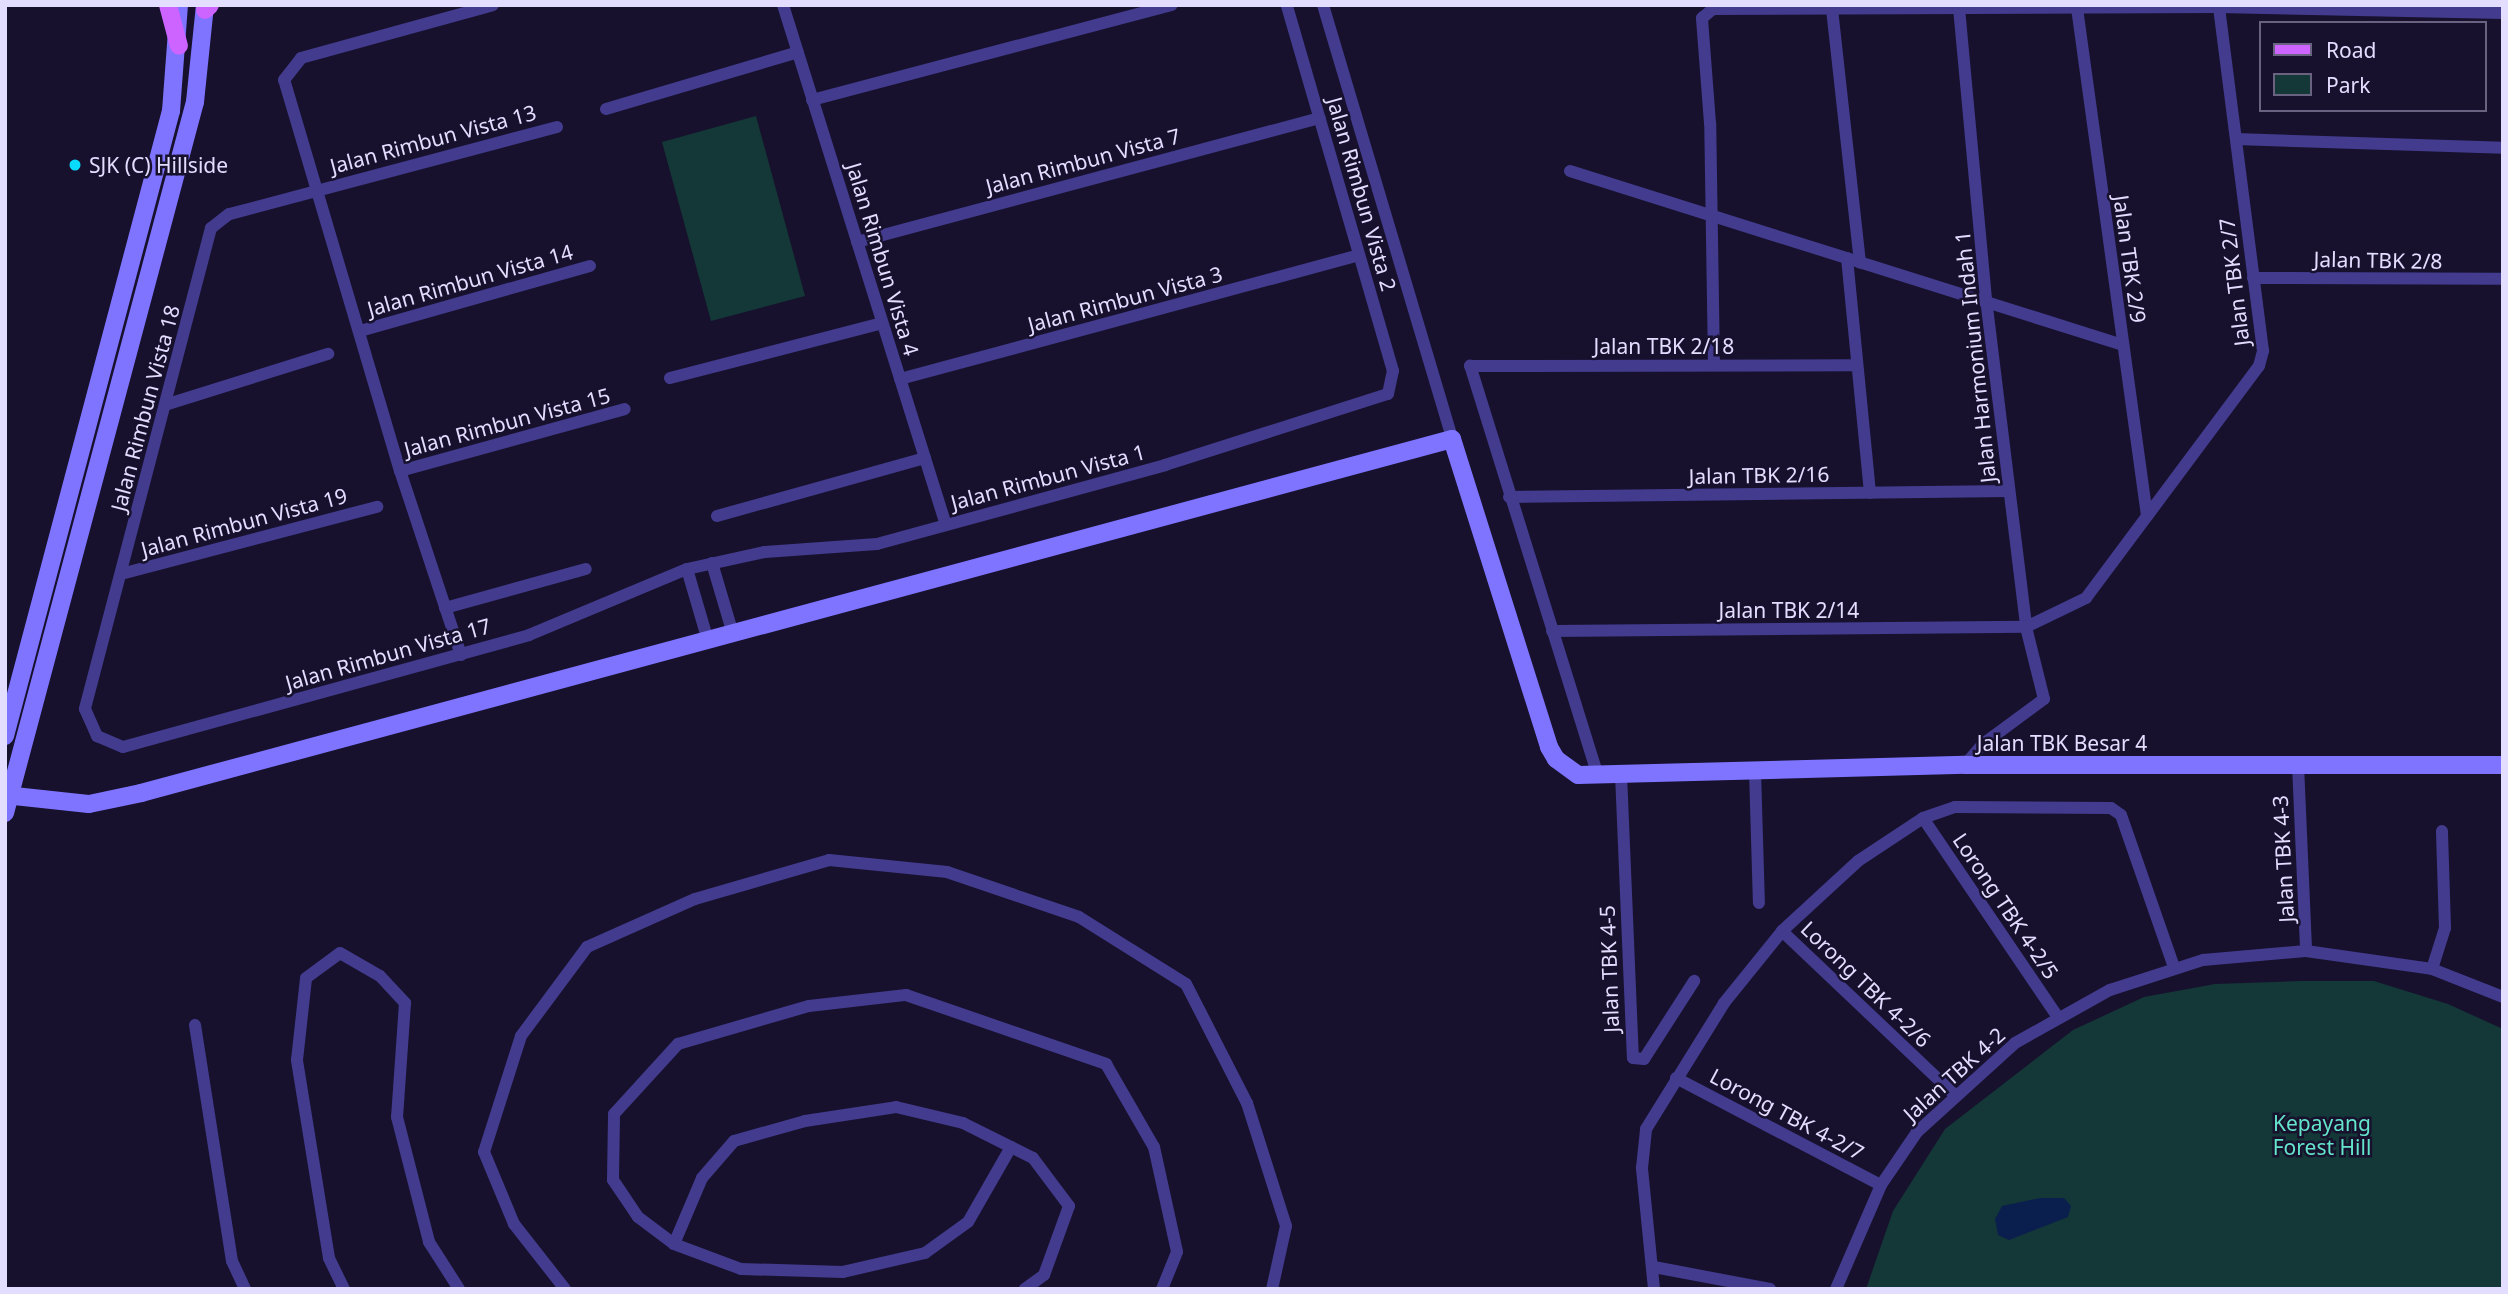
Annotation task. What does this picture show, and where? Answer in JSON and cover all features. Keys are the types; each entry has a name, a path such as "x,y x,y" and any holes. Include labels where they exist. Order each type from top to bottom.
{"main road":[{"path":"168,5 179,46"}],"street":[{"path":"5,736 171,111 179,46 179,5"},
{"path":"461,655 400,471 318,189 284,89 286,73 300,58 493,5"},
{"name":"Jalan Rimbun Vista 4","path":"783,5 946,525"},
{"path":"812,100 1172,5"},
{"name":"Jalan Rimbun Vista 2","path":"1287,5 1393,371 1388,394"},
{"path":"1323,5 1452,439 1549,747 1556,759 1578,775 1598,776 1509,497"},
{"path":"207,7 195,102 7,802 89,804 141,793 1452,439"},
{"path":"1714,365 1702,18 1718,8 2219,7 2503,12"},
{"name":"Jalan TBK 2/7","path":"2026,627 2086,598 2259,366 2263,351 2219,7"},
{"name":"Jalan Harmonium Indah 1","path":"1959,8 1986,299 2009,491 2026,627 2044,699 1983,744 1965,765"},
{"name":"Jalan TBK 2/9","path":"2077,8 2147,516"},
{"path":"1832,9 1860,261"},
{"path":"607,109 798,52"},
{"name":"Jalan Rimbun Vista 7","path":"857,242 1320,118"},
{"name":"Jalan Rimbun Vista 13","path":"318,189 557,127"},
{"path":"2236,139 2503,148"},
{"path":"1570,171 1986,299 2123,345"},
{"name":"Jalan Rimbun Vista 18","path":"85,709 168,404 211,228 229,214 318,189"},
{"path":"132,253 152,258"},
{"name":"Jalan Rimbun Vista 3","path":"900,379 1359,255"},
{"path":"1847,258 1870,493"},
{"name":"Jalan Rimbun Vista 14","path":"360,331 590,266"},
{"name":"Jalan TBK 2/8","path":"2253,278 2503,279"},
{"path":"670,378 882,323"},
{"path":"168,404 328,354"},
{"name":"Jalan TBK 2/18","path":"1509,497 1470,366 1857,365"},
{"name":"Jalan Rimbun Vista 1","path":"712,564 765,552 877,544 1166,464 1388,394"},
{"name":"Jalan Rimbun Vista 15","path":"400,471 625,409"},
{"path":"717,516 925,458"},
{"name":"Jalan TBK 2/16","path":"1509,497 2009,491"},
{"name":"Jalan Rimbun Vista 19","path":"121,574 377,507"},
{"path":"712,564 733,634"},
{"name":"Jalan Rimbun Vista 17","path":"85,709 97,736 123,747 528,635 687,569 712,564"},
{"path":"445,608 586,569"},
{"path":"687,569 708,641"},
{"name":"Jalan TBK 2/14","path":"1552,631 2026,627"},
{"name":"Jalan TBK Besar 4","path":"1598,776 1965,765 2503,765"},
{"name":"Jalan TBK 4-3","path":"2298,765 2306,951"},
{"path":"1755,771 1759,903"},
{"name":"Jalan TBK 4-5","path":"1620,774 1633,1058 1644,1059 1695,981"},
{"path":"1654,1289 1654,1267 1642,1168 1646,1129 1724,1003 1783,931 1858,861 1923,818 1955,807 2111,808 2121,815 2174,967"},
{"name":"Lorong TBK 4-2/5","path":"1923,818 2057,1016"},
{"path":"2432,969 2445,928 2442,831"},
{"path":"565,1289 514,1224 484,1152 521,1036 587,947 695,899 829,860 947,872 1079,917 1186,984 1247,1103 1286,1226 1272,1289"},
{"name":"Lorong TBK 4-2/6","path":"1783,931 1954,1094"},
{"name":"Jalan TBK 4-2","path":"1836,1289 1881,1185 1917,1132 1954,1094 2008,1048 2057,1016 2174,967 2236,956 2306,951 2432,969 2503,997"},
{"path":"344,1289 329,1258 297,1060 306,978 340,953 380,976 405,1003 397,1116 429,1242 459,1289"},
{"path":"1011,1147 968,1222 925,1253 843,1272 754,1269 674,1244 638,1217 613,1180 614,1114 678,1044 808,1006 906,995 1106,1064 1154,1147 1177,1252 1163,1289"},
{"path":"195,1025 232,1261 245,1289"},
{"name":"Lorong TBK 4-2/7","path":"1676,1078 1881,1185"},
{"path":"674,1244 702,1178 734,1141 805,1121 895,1107 963,1124 1033,1158 1069,1206 1044,1275 1025,1289"},
{"path":"1654,1267 1770,1289"}],"green space":[{"path":"756,116 805,296 711,321 662,142"},
{"name":"Kepayang Forest Hill","path":"2374,981 2448,1004 2503,1029 2503,1289 1866,1289 1893,1211 1945,1129 2073,1030 2144,997 2215,984"}],"water":[{"path":"2040,1198 2064,1198 2071,1206 2068,1217 2009,1240 1998,1235 1995,1219 2002,1206"}],"place":[{"name":"SJK (C) Hillside","path":"75,165"}]}
